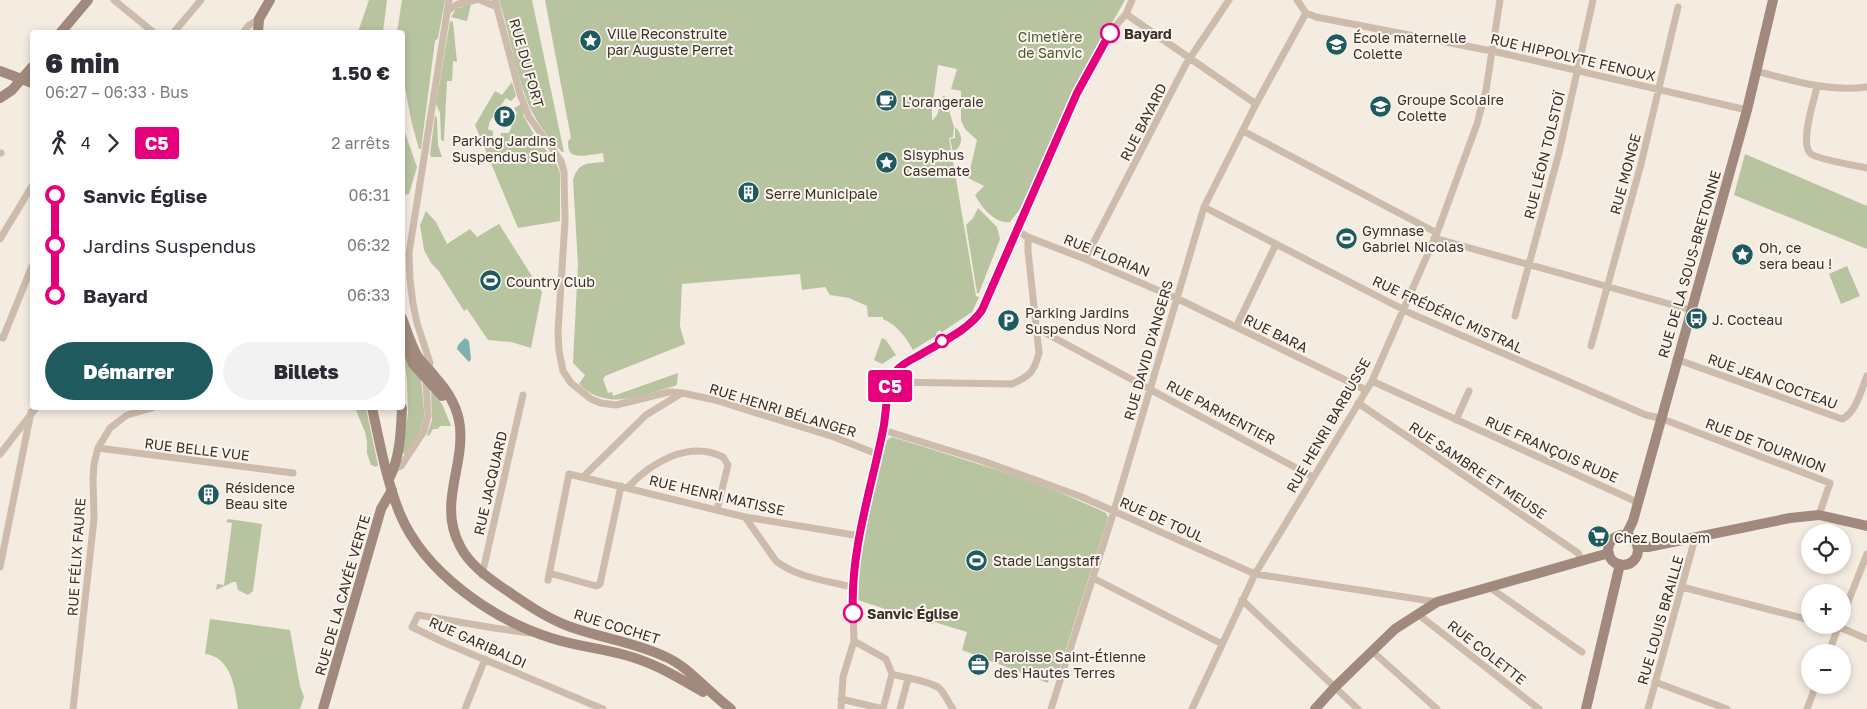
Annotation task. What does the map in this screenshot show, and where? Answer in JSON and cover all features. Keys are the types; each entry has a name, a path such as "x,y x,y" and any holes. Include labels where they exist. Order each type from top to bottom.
{"street":[{"path":"63,30 88,0"},
{"path":"114,0 151,30"},
{"path":"176,30 201,0"},
{"path":"258,30 260,19 270,0"},
{"path":"394,469 401,466 424,431 428,416 428,374 430,363 412,304 409,253 448,0"},
{"path":"447,11 458,4 475,0"},
{"name":"RUE DU FORT","path":"480,0 496,3 520,94 529,117 561,161 564,172 566,221 558,332 563,371 581,393 601,404 616,405 673,391 682,393"},
{"path":"841,709 843,677 854,641 852,587 860,536 883,430 890,382 900,367 976,318 982,310 1077,93 1112,30 1126,14 1132,0"},
{"name":"RUE BAYARD","path":"1086,259 1190,58 1229,0"},
{"path":"1297,0 1306,13"},
{"name":"RUE HENRI BARBUSSE","path":"1192,709 1255,574 1372,381 1404,309 1436,235 1477,124 1486,90 1500,0"},
{"name":"RUE LÉON TOLSTOÏ","path":"1515,316 1559,153 1593,0"},
{"name":"RUE DE LA SOUS-BRETONNE","path":"1626,535 1632,521 1746,110 1773,0"},
{"name":"RUE MONGE","path":"1591,346 1641,164 1678,7"},
{"name":"RUE HIPPOLYTE FENOUX","path":"1306,13 1316,18 1492,50 1746,110"},
{"name":"RUE DAVID D'ANGERS","path":"1051,709 1114,511 1204,207 1256,104 1306,13"},
{"path":"1126,14 1256,104"},
{"path":"245,30 248,26 260,19"},
{"path":"0,98 12,90 30,70"},
{"path":"0,71 30,82"},
{"path":"1756,71 1817,87 1852,89 1867,87"},
{"path":"1817,87 1806,138 1807,150 1819,157 1867,168"},
{"path":"1243,131 1436,235 1528,264 1691,310"},
{"path":"0,239 30,189"},
{"name":"RUE FRÉDÉRIC MISTRAL","path":"1204,207 1412,314 1646,415 1660,418"},
{"name":"RUE FLORIAN","path":"1016,230 1028,237 1086,259 1176,298"},
{"path":"890,382 1012,384 1023,379 1035,369 1039,353 1038,329 1028,251 1028,237"},
{"path":"1236,327 1276,244"},
{"path":"0,337 3,338 30,271"},
{"name":"RUE BARA","path":"1176,298 1366,390"},
{"name":"RUE COCHET","path":"405,325 416,352 446,403 457,428 445,503 449,535 460,558 469,567 553,620 638,646 667,657 681,666 731,709"},
{"name":"RUE PARMENTIER","path":"1038,329 1313,477"},
{"name":"RUE COCHET","path":"405,344 413,364 428,374"},
{"name":"RUE JEAN COCTEAU","path":"1676,359 1842,419 1852,410 1867,376"},
{"name":"RUE FRANÇOIS RUDE","path":"1372,381 1637,502"},
{"path":"1456,420 1469,391"},
{"path":"583,477 646,416 682,393"},
{"name":"RUE HENRI BÉLANGER","path":"682,393 715,400 834,437 877,454"},
{"name":"RUE JACQUARD","path":"484,575 523,395"},
{"name":"RUE SAMBRE ET MEUSE","path":"1358,403 1578,553 1582,560"},
{"path":"0,454 33,410"},
{"path":"0,567 33,410"},
{"name":"RUE FÉLIX FAURE","path":"73,709 94,519 94,464 98,448 110,428 127,415 145,410"},
{"path":"372,410 388,479 401,515 421,550 461,590 507,621 577,646 625,655 664,668 721,702"},
{"path":"388,479 394,469 402,410"},
{"name":"RUE DE TOURNION","path":"1660,418 1830,482 1819,515"},
{"name":"RUE DE TOUL","path":"883,430 980,460 1082,497 1255,574 1436,602"},
{"name":"RUE BELLE VUE","path":"98,448 293,474"},
{"path":"624,486 670,456 694,451 709,452 723,457 728,465 717,510"},
{"name":"RUE HENRI MATISSE","path":"624,486 600,584 596,586 548,576 570,474 624,486 745,517 860,536"},
{"name":"RUE DE LA CAVÉE VERTE","path":"323,709 381,510 392,490"},
{"path":"1638,547 1648,547 1790,518 1819,515 1867,526"},
{"path":"745,517 782,567 852,587"},
{"path":"1626,535 1633,538 1638,547 1635,559 1628,564 1620,564 1613,560 1608,548 1617,536 1626,535"},
{"name":"RUE LOUIS BRAILLE","path":"1648,709 1694,538"},
{"path":"1315,709 1335,687 1395,630 1436,602 1609,553"},
{"path":"1851,594 1867,554"},
{"path":"1586,709 1620,564"},
{"path":"1093,578 1222,644"},
{"path":"1488,586 1582,652"},
{"path":"1682,586 1801,618"},
{"path":"1242,600 1358,709"},
{"name":"RUE GARIBALDI","path":"539,634 418,615 412,627 603,709"},
{"name":"RUE COLETTE","path":"1419,615 1539,709"},
{"path":"1851,632 1867,639"},
{"path":"841,699 883,709 892,674 886,659 854,641"},
{"path":"1372,651 1437,709"},
{"path":"465,709 485,659"},
{"path":"892,674 924,682 941,689 953,709"},
{"path":"900,709 908,679"},
{"path":"1655,682 1727,709"},
{"path":"1806,709 1812,694"}],"green space":[{"path":"369,0 387,0 383,30 359,30"},
{"path":"402,0 445,0 438,38 435,41 421,149 419,149 412,124 405,88 405,30 397,30"},
{"path":"499,0 532,0 564,152 558,148 545,132 529,106 519,77"},
{"name":"Cimetière de Sanvic","path":"545,0 1125,0 1075,89 1020,209 1010,222 994,218 985,210 975,195 984,186 968,178 977,140 965,129 961,120 961,91 951,89 957,69 938,65 932,121 937,115 943,96 945,96 954,127 953,137 949,138 976,296 979,297 972,312 942,332 940,330 936,333 937,335 913,350 901,332 883,319 883,317 868,317 867,306 849,298 830,295 825,287 802,290 800,274 682,284 680,326 685,344 605,376 603,379 608,393 612,392 613,396 678,373 677,384 637,397 613,399 601,397 579,384 585,375 573,363 578,264 573,180 581,166 604,162 603,153 579,156 572,154 569,150 568,141 571,138"},
{"path":"471,4 467,21 451,17 456,9"},
{"path":"450,21 453,22 457,62 453,61 452,81 447,81 444,141 441,140 440,113 436,104"},
{"path":"512,82 516,96 511,101 506,98 490,121 488,129 493,131 493,137 500,138 501,133 509,133 517,113 514,108 521,104 525,113 523,115 532,131 557,165 560,173 560,221 518,228 475,125 495,91 502,95"},
{"path":"435,115 437,118 438,145 442,157 431,157 430,154"},
{"path":"955,127 960,133 961,140 959,147 953,152 950,139 955,138"},
{"path":"405,133 417,167 409,194 405,195"},
{"path":"1745,154 1867,206 1867,249 1734,195"},
{"path":"978,208 997,227 1000,239 979,293 977,293 966,225 973,218"},
{"name":"Country Club","path":"426,211 436,222 447,244 470,229 477,237 499,224 542,292 531,348 511,342 488,340 467,309 464,311 424,250 420,225"},
{"path":"1847,266 1860,296 1841,304 1829,274"},
{"path":"882,338 886,340 896,355 882,364 874,360"},
{"path":"405,352 421,380 424,418 420,431 405,454 402,453 408,413"},
{"path":"431,392 442,404 451,426 440,426 438,429 433,429 429,436 427,435 432,420"},
{"path":"356,410 366,410 378,465 376,467 371,465 367,453 365,432"},
{"name":"Stade Langstaff","path":"892,437 1028,481 1081,501 1106,513 1108,518 1056,680 1049,678 1048,683 962,650 967,632 934,622 930,624 858,600 859,568 876,476 887,440"},
{"path":"228,519 262,524 253,591 248,595 238,590 236,582 216,590 217,584 224,585 232,523 226,522"},
{"path":"210,619 290,630 300,686 304,697 300,709 238,709 233,683 226,667 214,656 205,654"}],"water":[{"path":"465,338 469,341 471,359 469,362 457,349 458,345"}],"bus line":[{"name":"C5","path":"853,613 852,587 854,570 871,477 883,430 890,382 900,367 966,326 982,310 1020,219 1077,93 1110,33"}],"place":[{"name":"Bayard","path":"1110,33"},
{"name":"Ville Reconstruite par Auguste Perret","path":"591,41"},
{"name":"École maternelle Colette","path":"1337,45"},
{"name":"L'orangeraie","path":"886,101"},
{"name":"Groupe Scolaire Colette","path":"1381,107"},
{"name":"Parking Jardins Suspendus Sud","path":"504,117"},
{"name":"Sisyphus Casemate","path":"887,162"},
{"name":"Serre Municipale","path":"749,193"},
{"name":"Gymnase Gabriel Nicolas","path":"1346,238"},
{"name":"Oh, ce sera beau !","path":"1743,255"},
{"name":"Country Club","path":"490,281"},
{"name":"J. Cocteau","path":"1696,319"},
{"name":"Parking Jardins Suspendus Nord","path":"1009,320"},
{"name":"Résidence Beau site","path":"209,495"},
{"name":"Chez Boulaem","path":"1598,537"},
{"name":"Stade Langstaff","path":"977,560"},
{"name":"Sanvic Église","path":"853,613"},
{"name":"Paroisse Saint-Étienne des Hautes Terres","path":"978,664"}]}
